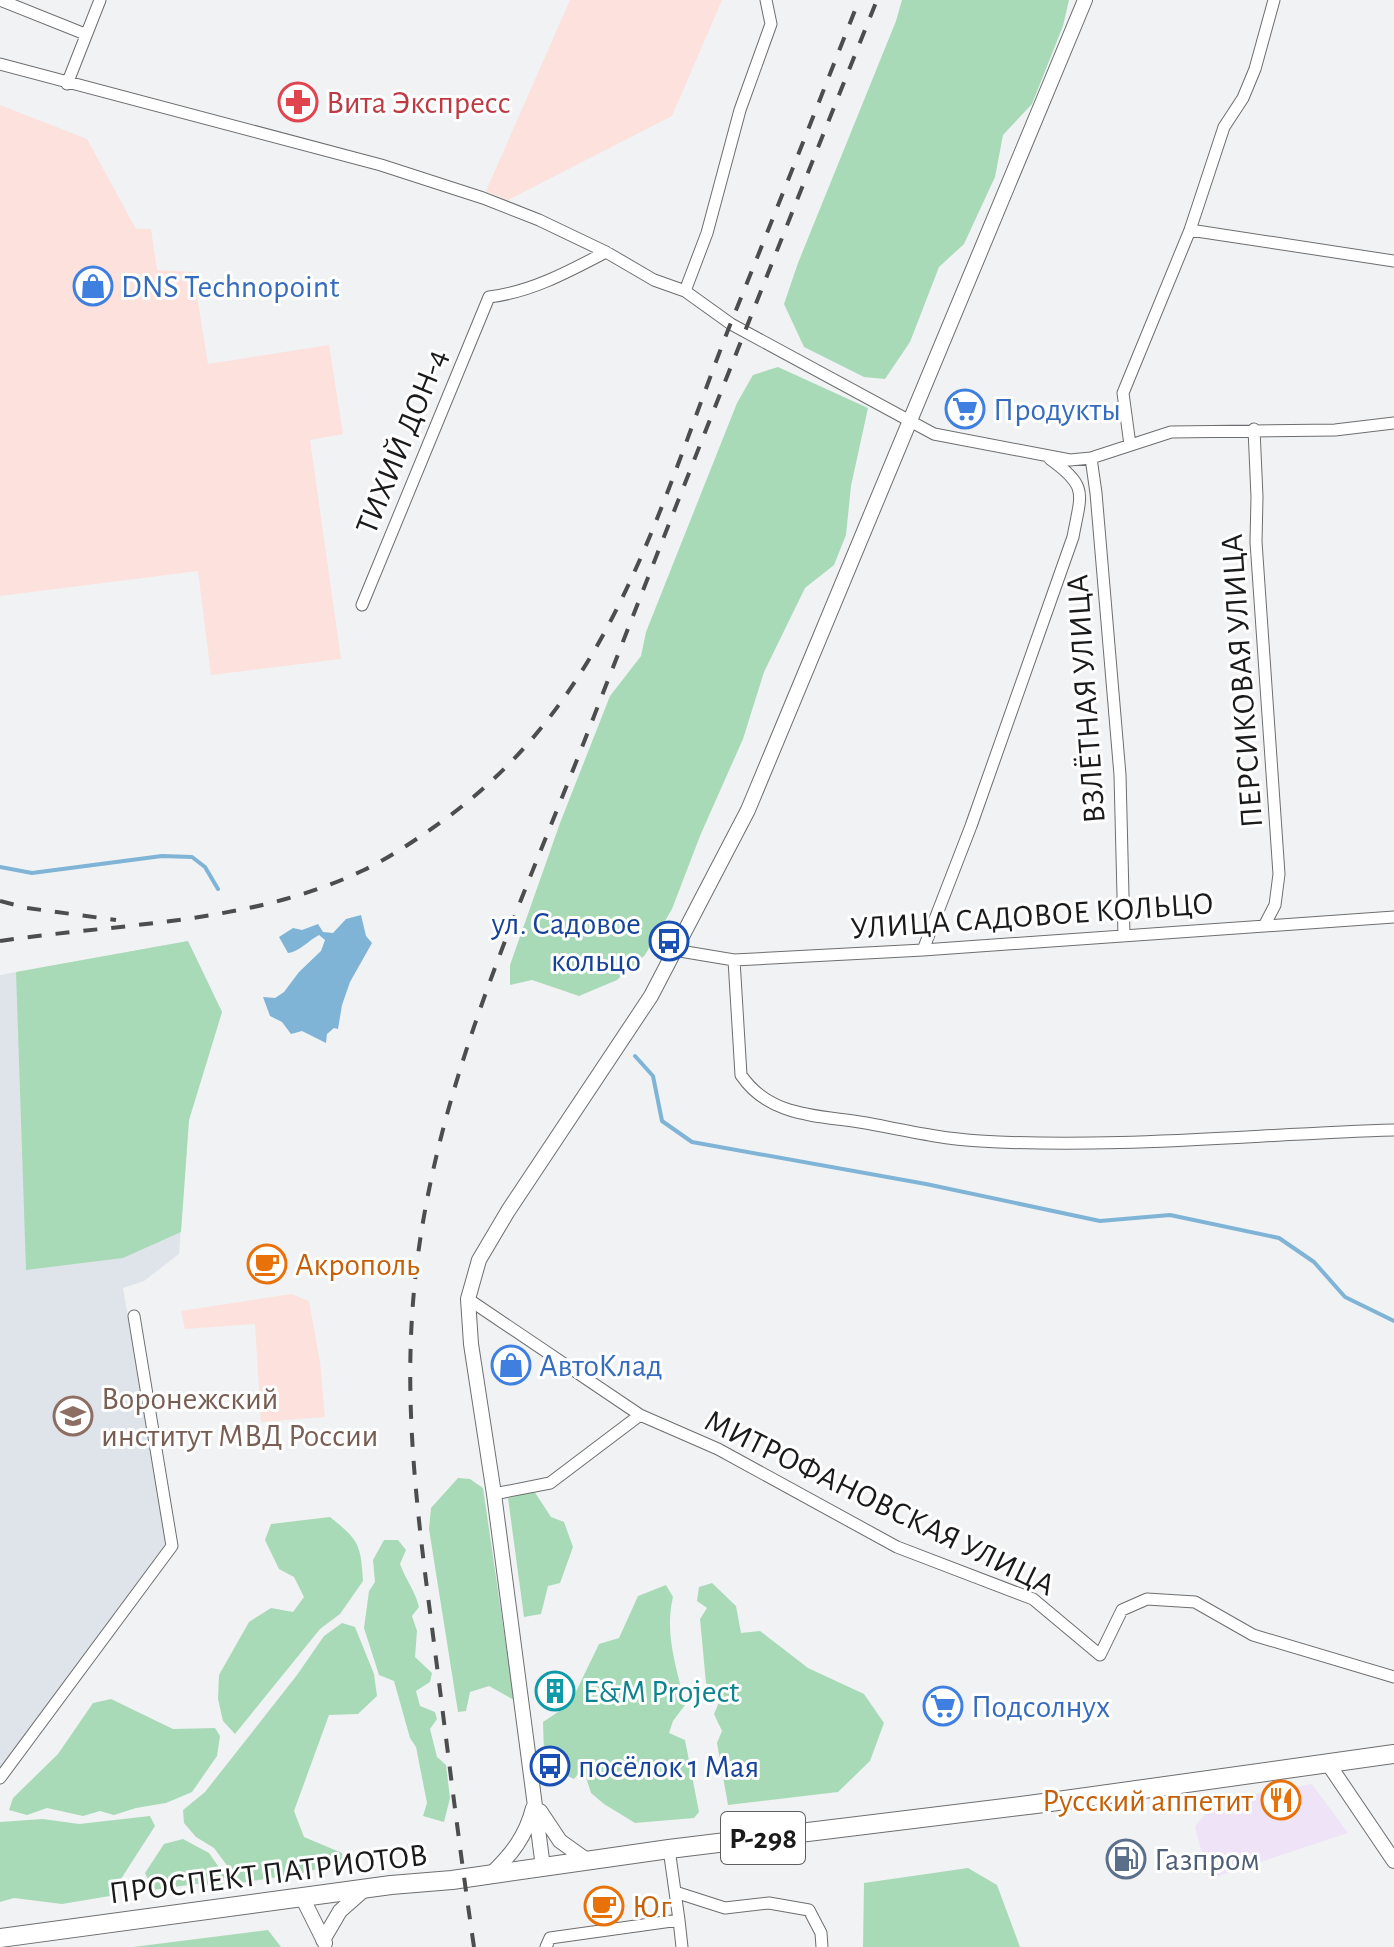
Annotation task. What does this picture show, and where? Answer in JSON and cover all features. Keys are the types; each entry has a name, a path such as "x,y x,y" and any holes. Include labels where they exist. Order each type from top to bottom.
{"highway":[{"name":"Р-298","path":"543,1867 992,1810 1394,1754"},
{"name":"ПРОСПЕКТ ПАТРИОТОВ","path":"0,1938 543,1867"}],"street":[{"path":"0,0 85,34"},
{"path":"67,84 100,0"},
{"path":"685,291 707,233 740,110 771,24 766,0"},
{"path":"543,1867 471,1344 468,1299 479,1260 651,996 748,810 1085,0"},
{"path":"1130,445 1123,393 1190,230 1224,127 1243,98 1255,69 1274,0"},
{"path":"0,64 381,165 539,220 606,252 654,280 685,291 744,331 934,434 1070,460 1091,458 1171,432 1335,430 1394,423"},
{"path":"1190,230 1394,261"},
{"name":"ТИХИЙ ДОН-4","path":"362,605 489,297 525,290 606,252"},
{"name":"ПЕРСИКОВАЯ УЛИЦА","path":"1254,429 1256,542 1279,874 1275,905 1264,926"},
{"path":"923,950 971,826 1073,537 1081,498 1078,484 1069,473 1045,456"},
{"name":"ВЗЛЁТНАЯ УЛИЦА","path":"1091,458 1120,775 1124,936"},
{"name":"УЛИЦА САДОВОЕ КОЛЬЦО","path":"674,950 734,960 1394,917"},
{"path":"734,960 741,1075 749,1088 780,1109 978,1141 1218,1139 1394,1130"},
{"name":"МИТРОФАНОВСКАЯ УЛИЦА","path":"468,1299 640,1415 718,1449 897,1547 1033,1599 1100,1655 1122,1610 1147,1599 1195,1602 1253,1635 1394,1677"},
{"path":"0,1778 172,1546 134,1316"},
{"path":"494,1494 550,1483 640,1415"},
{"path":"1327,1762 1394,1861"},
{"path":"535,1800 551,1831 588,1861"},
{"path":"491,1874 516,1848 529,1822 535,1800"},
{"path":"669,1849 682,1947"},
{"path":"325,1943 340,1911 365,1889"},
{"path":"675,1892 725,1908 769,1903 809,1910 821,1933 822,1947"},
{"path":"302,1897 325,1943"},
{"path":"546,1947 550,1938 679,1920"}],"shaded area":[{"path":"570,0 722,0 672,116 508,200 486,191"},
{"path":"0,105 87,139 136,229 151,229 157,270 193,272 208,364 329,345 343,434 310,440 341,659 211,675 198,571 0,596"},
{"name":"Воронежский институт МВД России","path":"188,941 222,1012 189,1120 179,1254 144,1281 123,1288 168,1544 0,1768 0,975"},
{"path":"291,1294 309,1301 320,1362 325,1417 261,1422 255,1324 185,1329 181,1311"},
{"path":"1312,1784 1348,1833 1209,1879 1195,1827 1208,1810 1224,1799"}],"green space":[{"path":"902,0 1069,0 1063,26 1032,104 1003,135 995,177 964,244 939,267 910,342 885,379 864,377 804,347 784,304"},
{"path":"778,367 868,408 851,486 846,535 834,565 805,588 764,672 743,739 672,909 645,955 617,980 579,996 532,980 510,985 510,965 560,823 610,696 641,656 646,632 737,403 753,375"},
{"path":"188,941 222,1012 189,1120 181,1232 123,1258 26,1270 16,972"},
{"path":"458,1478 470,1479 483,1488 514,1700 489,1686 470,1692 466,1711 458,1712 429,1529 431,1508"},
{"path":"534,1491 551,1517 564,1522 573,1547 560,1583 548,1586 541,1614 524,1617 508,1498"},
{"path":"330,1517 357,1544 363,1581 340,1614 320,1629 235,1734 223,1721 218,1699 219,1675 249,1622 271,1608 293,1612 304,1597 294,1577 279,1569 265,1540 271,1524"},
{"path":"384,1540 398,1540 406,1550 400,1564 419,1607 412,1616 417,1631 415,1657 432,1673 430,1682 416,1691 420,1706 435,1712 437,1719 430,1729 437,1757 446,1765 450,1798 444,1822 423,1816 427,1803 416,1747 410,1738 394,1681 379,1675 364,1628 369,1591 375,1582 373,1560"},
{"path":"712,1583 736,1606 741,1633 760,1631 808,1668 864,1694 884,1723 870,1761 838,1792 728,1805 717,1743 722,1731 714,1714 720,1700 706,1683 700,1619 707,1608 697,1601 699,1587"},
{"path":"666,1585 673,1597 671,1638 685,1705 673,1721 669,1733 685,1740 699,1812 694,1818 635,1823 591,1793 583,1768 574,1779 549,1767 544,1755 543,1722 570,1704 599,1644 619,1638 638,1596"},
{"path":"342,1623 355,1627 374,1674 377,1696 358,1714 329,1715 294,1811 304,1837 342,1853 342,1862 303,1873 240,1883 214,1848 196,1837 184,1823 183,1810 205,1792 324,1636"},
{"path":"111,1699 173,1729 215,1728 220,1736 217,1756 192,1792 166,1803 114,1815 100,1811 83,1816 47,1808 27,1815 9,1810 13,1798 58,1754 93,1703"},
{"path":"150,1816 155,1826 110,1896 62,1904 14,1898 0,1902 0,1822 43,1819 79,1824"},
{"path":"183,1839 209,1853 225,1876 222,1885 195,1884 153,1890 145,1873 164,1844"},
{"path":"968,1868 997,1885 1020,1947 863,1947 864,1883"},
{"path":"268,1930 281,1947 133,1947"}],"water":[{"path":"361,915 366,936 372,943 350,982 338,1029 334,1028 327,1034 326,1043 302,1031 291,1034 282,1022 270,1016 263,997 275,998 284,992 321,951 325,940 319,935 288,953 279,937 293,928 302,930 318,924 323,932 333,933 346,919"}],"waterway":[{"path":"0,867 32,873 162,856 192,857 205,867 218,889"},
{"path":"635,1056 653,1076 662,1121 692,1142 926,1184 1100,1221 1170,1215 1279,1238 1314,1262 1345,1297 1394,1321"}],"railway":[{"path":"0,941 185,919 277,901 321,888 364,870 404,848 500,773 549,718 590,658 624,595 653,529 859,0"},
{"path":"474,1947 424,1562 412,1440 412,1317 420,1242 434,1168 452,1095 501,953 877,0"},
{"path":"0,901 27,908 116,920"}],"place":[{"name":"Вита Экспресс","path":"298,102"},
{"name":"DNS Technopoint","path":"93,286"},
{"name":"Продукты","path":"965,409"},
{"name":"ул. Садовое кольцо","path":"669,941"},
{"name":"Акрополь","path":"267,1264"},
{"name":"АвтоКлад","path":"511,1365"},
{"name":"Воронежский институт МВД России","path":"73,1416"},
{"name":"E&M Project","path":"555,1691"},
{"name":"Подсолнух","path":"943,1706"},
{"name":"посёлок 1 Мая","path":"550,1766"},
{"name":"Русский аппетит","path":"1281,1800"},
{"name":"Газпром","path":"1126,1859"},
{"name":"Юг","path":"604,1906"}]}
